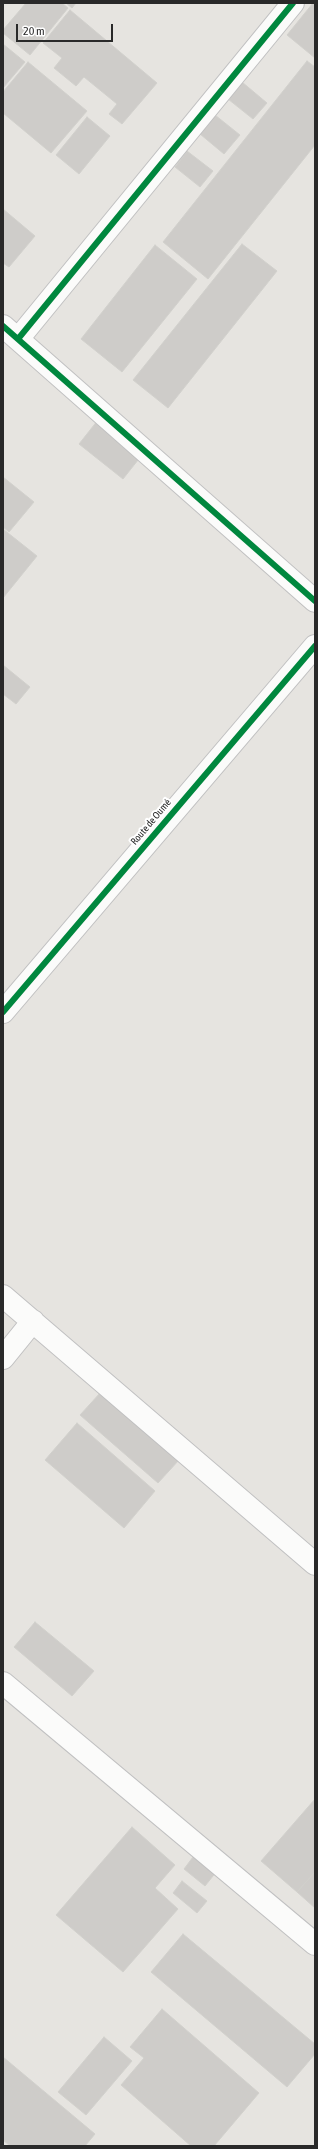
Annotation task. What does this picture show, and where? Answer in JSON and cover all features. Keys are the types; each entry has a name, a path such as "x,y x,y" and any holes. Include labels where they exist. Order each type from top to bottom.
{"street":[{"path":"293,3 11,332 315,600"},
{"name":"Route de Oumé","path":"3,1012 315,646"},
{"path":"3,1296 33,1320 315,1564"},
{"path":"3,1358 33,1320"},
{"path":"3,1683 315,1944"}],"building":[{"path":"26,3 62,3 68,8 30,55 3,33 3,30"},
{"path":"66,3 76,3 72,8"},
{"path":"313,3 315,3 315,58 287,35"},
{"path":"70,10 157,83 122,124 109,114 117,104 84,77 76,86 54,68 62,58 43,43"},
{"path":"3,44 25,62 3,88"},
{"path":"307,61 315,67 315,145 208,279 163,242"},
{"path":"28,62 87,111 51,153 3,113 3,92"},
{"path":"242,82 267,103 253,119 228,99"},
{"path":"215,115 240,135 224,154 200,134"},
{"path":"87,117 110,136 79,174 56,155"},
{"path":"187,151 213,171 200,187 175,167"},
{"path":"3,209 35,236 9,267 3,263"},
{"path":"242,244 277,271 168,408 133,380"},
{"path":"155,245 197,279 122,372 81,339"},
{"path":"98,420 142,455 123,479 79,444"},
{"path":"3,477 34,502 9,532 3,527"},
{"path":"3,529 37,556 3,598"},
{"path":"3,665 30,687 16,704 3,694"},
{"path":"101,1392 179,1460 158,1483 80,1415"},
{"path":"77,1423 155,1491 124,1528 45,1460"},
{"path":"35,1622 94,1671 72,1696 14,1647"},
{"path":"315,1799 315,1872 297,1892 261,1861"},
{"path":"132,1827 175,1865 155,1888 178,1909 123,1972 56,1915"},
{"path":"196,1853 217,1871 205,1886 184,1869"},
{"path":"315,1872 315,1908 297,1892"},
{"path":"182,1881 207,1901 197,1913 173,1893"},
{"path":"183,1934 315,2044 315,2054 287,2087 151,1972"},
{"path":"162,2009 259,2093 214,2146 191,2146 121,2085 144,2058 130,2047"},
{"path":"104,2037 132,2061 86,2115 58,2092"},
{"path":"3,2057 95,2134 85,2146 10,2146 3,2140"}],"cycle path":[{"path":"18,339 293,3"},
{"path":"3,326 315,601"},
{"path":"3,1012 315,646"}]}
